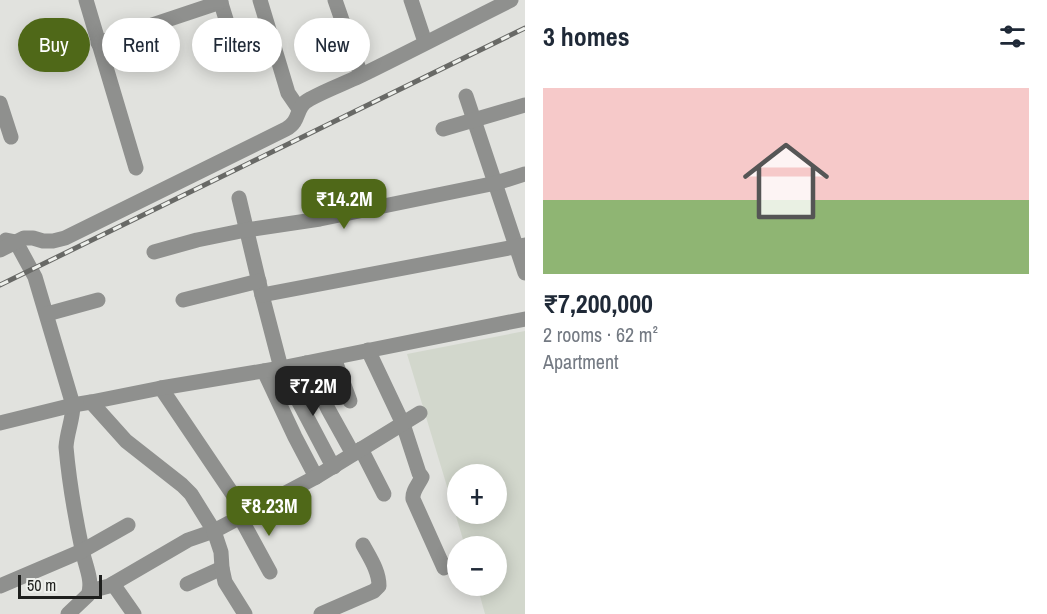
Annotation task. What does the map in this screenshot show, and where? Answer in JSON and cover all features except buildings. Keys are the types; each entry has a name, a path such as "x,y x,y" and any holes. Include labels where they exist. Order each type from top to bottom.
{"street":[{"path":"86,0 136,168"},
{"path":"260,0 288,93 299,109"},
{"path":"335,0 361,75"},
{"path":"411,0 425,42"},
{"path":"0,250 24,238 52,241 65,238 286,129 293,125 299,109 307,100 425,42 492,4 512,0"},
{"path":"98,43 221,1 226,18"},
{"path":"466,96 521,246 525,273"},
{"path":"0,104 11,137"},
{"path":"443,129 525,105"},
{"path":"154,252 196,240 320,219 496,183 525,174"},
{"path":"239,198 281,368 328,459 334,466"},
{"path":"0,239 16,242"},
{"path":"16,242 35,277 73,405 73,416 66,447 90,591 68,614"},
{"path":"183,300 521,246"},
{"path":"47,314 98,300"},
{"path":"0,423 73,405 281,368 525,319"},
{"path":"368,350 402,424 422,477 413,499 444,568"},
{"path":"334,357 350,401"},
{"path":"306,363 328,408 384,494"},
{"path":"264,370 316,477"},
{"path":"161,388 243,516 270,572"},
{"path":"91,402 126,441 191,494 214,531 221,552 225,582 245,614"},
{"path":"90,591 113,584 188,540 214,531 316,477 420,413"},
{"path":"0,586 82,550 128,525"},
{"path":"321,614 374,591 379,586 377,572 363,545"},
{"path":"188,584 222,568"},
{"path":"113,584 134,614"}],"shaded area":[{"path":"525,331 525,614 485,614 480,596 507,596 507,536 462,536 458,524 507,524 507,464 447,464 447,486 407,354"}],"railway":[{"path":"0,285 525,28"}]}
